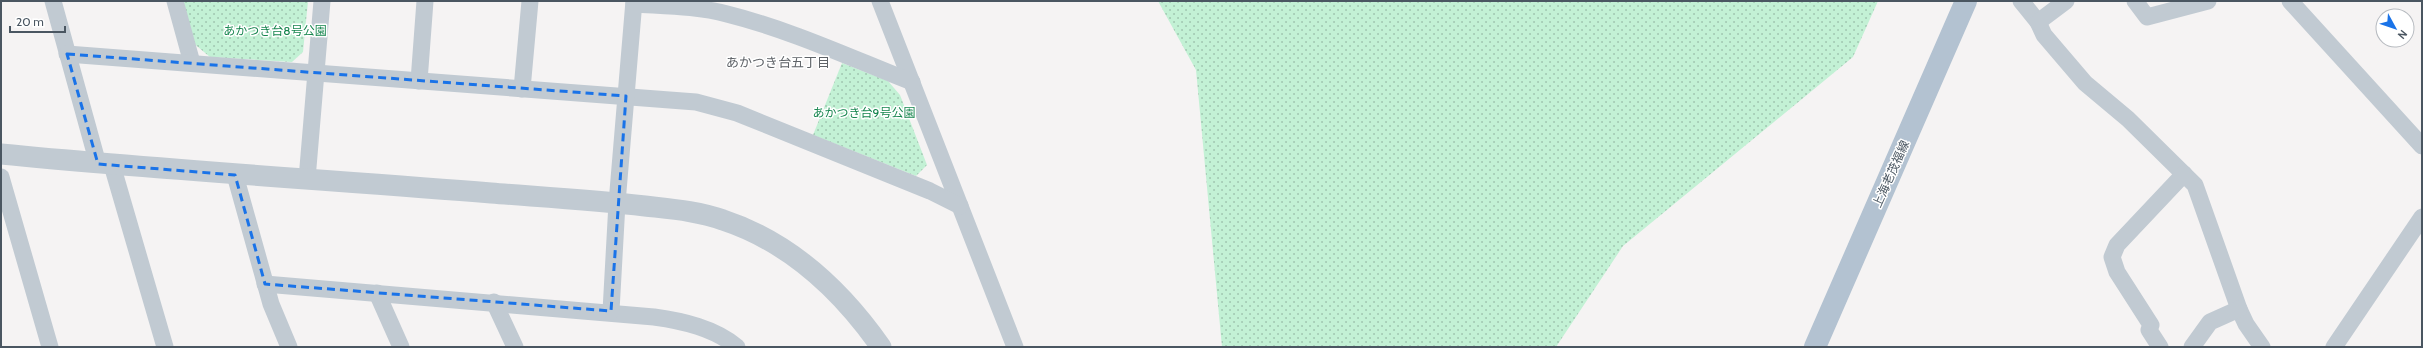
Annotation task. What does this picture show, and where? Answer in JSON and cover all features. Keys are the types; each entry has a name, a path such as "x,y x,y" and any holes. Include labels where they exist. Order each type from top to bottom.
{"main road":[{"name":"上海老茂福線","path":"1815,347 1966,1"}],"street":[{"path":"53,1 67,54 165,347"},
{"path":"175,1 192,63"},
{"path":"307,179 322,1"},
{"path":"419,81 426,1"},
{"path":"522,89 530,1"},
{"path":"880,1 1015,347"},
{"path":"2021,1 2038,22 2044,35 2085,83 2128,119 2198,189 2239,309 2246,324 2262,347"},
{"path":"2038,22 2066,1"},
{"path":"2135,1 2146,17 2208,1"},
{"path":"2290,1 2422,146"},
{"path":"611,311 617,203 634,3 680,7 733,16 778,29 912,82"},
{"path":"67,54 696,102 737,112 930,191 960,206"},
{"path":"1,154 235,175 307,179 617,203 703,214 736,225 770,241 796,258 831,287 856,313 881,347"},
{"path":"2160,347 2149,330 2151,325 2117,272 2112,257 2117,245 2184,174"},
{"path":"235,175 271,304 289,347"},
{"path":"1,177 50,347"},
{"path":"2334,347 2422,217"},
{"path":"265,284 611,311 670,319 697,326 715,333 737,347"},
{"path":"377,293 401,347"},
{"path":"494,302 515,347"},
{"path":"2192,347 2210,322 2239,309"}],"highlighted area":[{"path":"67,54 317,73 626,96 611,311 265,284 235,175 98,164"}],"green space":[{"name":"あかつき台8号公園","path":"181,1 308,1 303,52 292,62 210,57 192,42"},
{"path":"1158,1 1878,1 1853,57 1623,246 1556,347 1222,347 1196,70"},
{"name":"あかつき台9号公園","path":"842,63 888,81 900,95 927,165 916,176 813,135"}],"district":[{"name":"あかつき台五丁目","path":"778,62"}]}
